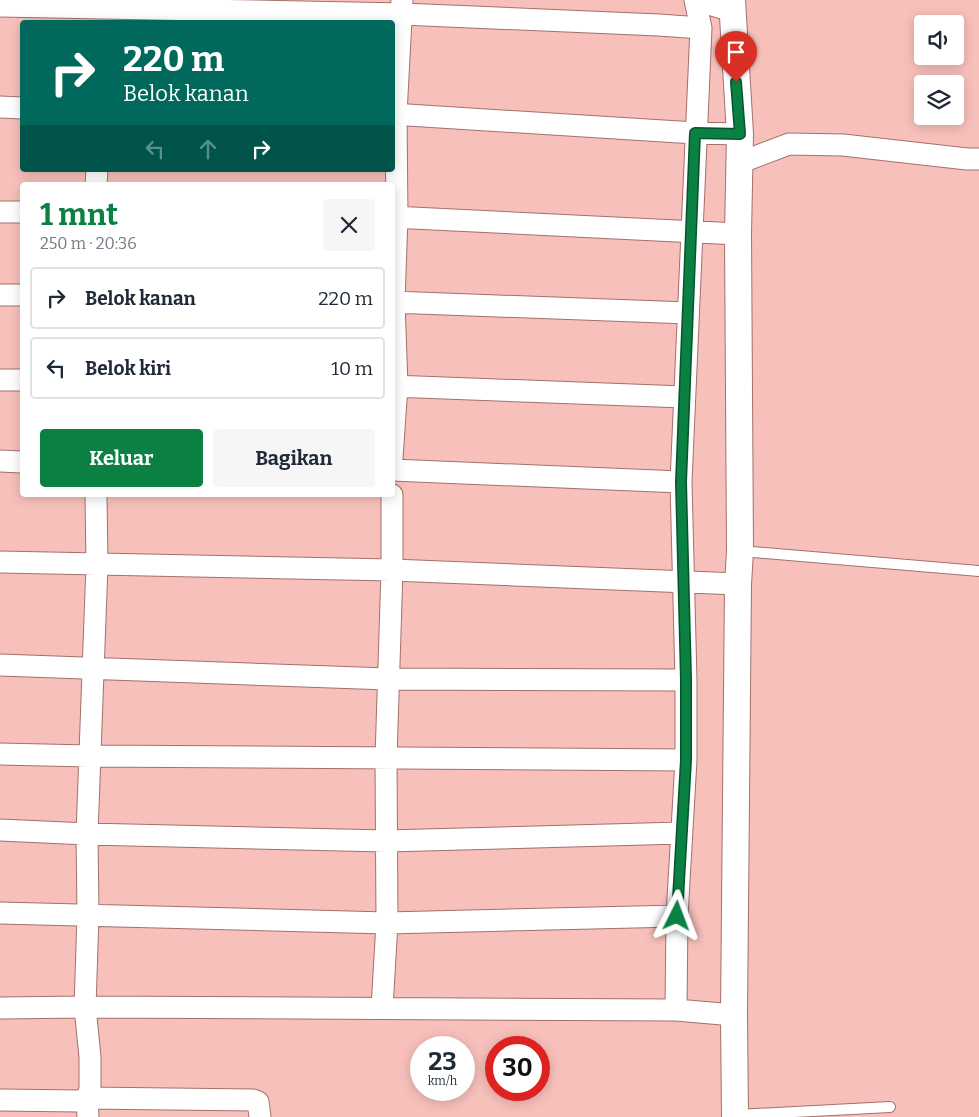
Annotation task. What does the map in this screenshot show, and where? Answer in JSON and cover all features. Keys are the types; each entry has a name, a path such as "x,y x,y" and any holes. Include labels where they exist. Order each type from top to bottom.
{"street":[{"path":"676,1010 677,916 686,760 681,482 700,28 695,0 732,6 740,134 738,234 740,551 738,584 734,1015 736,1116"},
{"path":"0,6 101,10 402,7 700,28"},
{"path":"395,101 402,7"},
{"path":"0,107 20,108"},
{"path":"395,114 695,133 740,134"},
{"path":"739,163 789,144 843,145 979,159"},
{"path":"0,212 20,212"},
{"path":"395,217 738,234"},
{"path":"0,295 20,295"},
{"path":"395,302 688,313"},
{"path":"0,380 20,380"},
{"path":"395,386 684,397"},
{"path":"0,461 20,462"},
{"path":"395,470 681,482"},
{"path":"87,1108 90,1089 90,1058 85,1007 88,915 87,834 96,565 96,497"},
{"path":"382,1008 387,923 386,758 392,570 392,497"},
{"path":"0,562 392,570 738,584"},
{"path":"0,665 388,679 686,680"},
{"path":"0,754 686,760"},
{"path":"0,830 87,834 386,841 681,833"},
{"path":"0,913 387,923 677,916"},
{"path":"0,1008 676,1010 734,1015"},
{"path":"0,1100 79,1101 87,1108 253,1100 258,1102 260,1117"}],"lane":[{"path":"740,551 979,571"},
{"path":"736,1116 890,1107"}],"route":[{"path":"677,916 686,760 681,482 695,133 740,134 736,82"}]}
